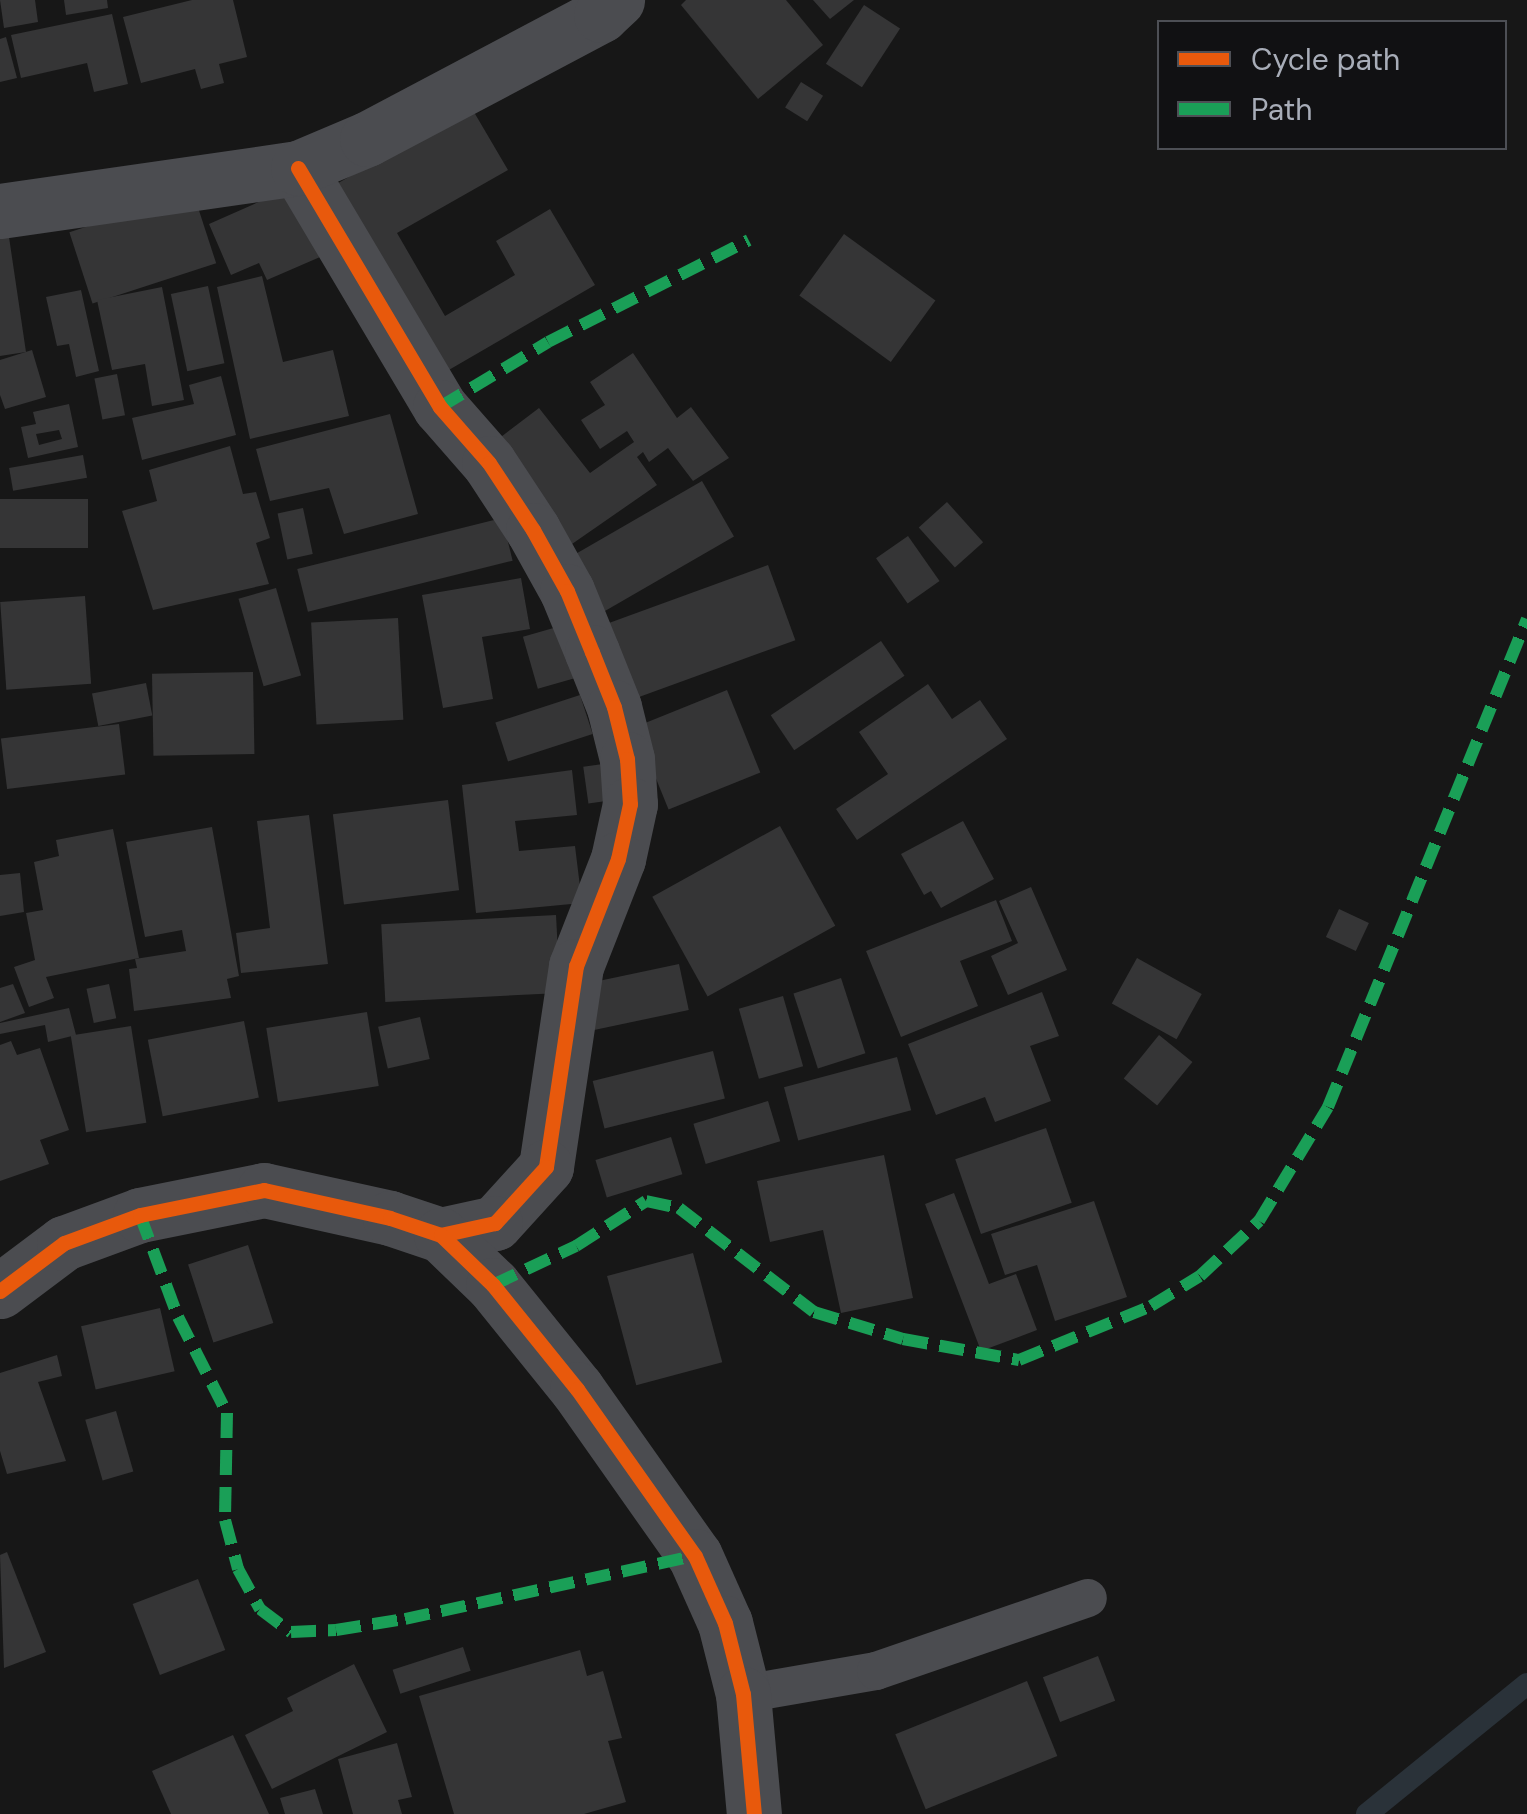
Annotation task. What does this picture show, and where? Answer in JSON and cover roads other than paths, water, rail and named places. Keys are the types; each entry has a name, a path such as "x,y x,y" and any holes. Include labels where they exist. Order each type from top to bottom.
{"street":[{"path":"0,210 298,168 400,121 601,15 617,0"},
{"path":"298,168 440,407 489,464 533,530 566,591 600,670 627,759 630,804 618,858 576,966 546,1167 494,1223 441,1235"},
{"path":"0,1291 64,1243 140,1214 264,1190 390,1218 441,1235 493,1284 577,1389 695,1556 725,1623 743,1694 754,1814"}],"lane":[{"path":"743,1694 876,1671 1088,1598"}],"waterway":[{"path":"1367,1814 1527,1684"}]}
